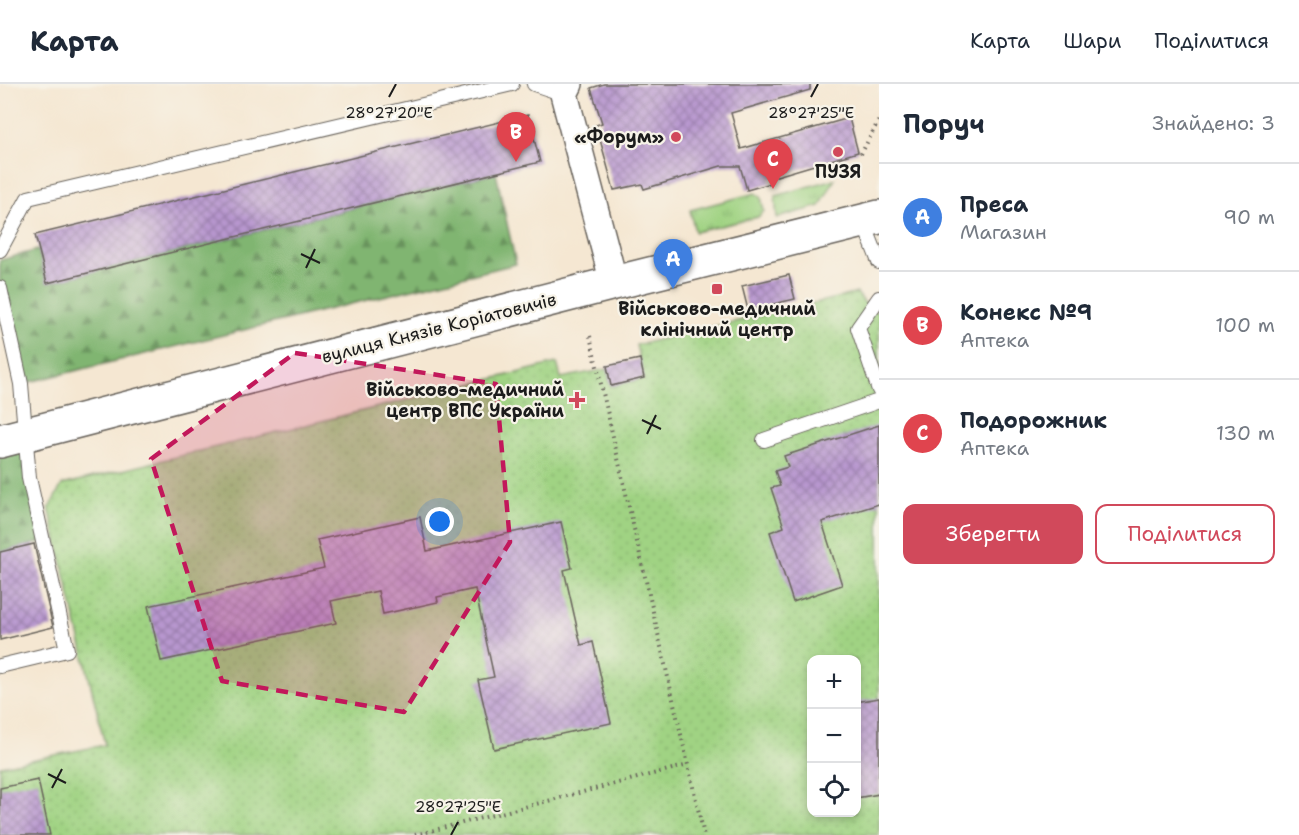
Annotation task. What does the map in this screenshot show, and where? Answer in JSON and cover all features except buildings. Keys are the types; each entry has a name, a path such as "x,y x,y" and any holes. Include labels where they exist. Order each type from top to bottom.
{"main road":[{"name":"вулиця Князів Коріатовичів","path":"13,438 871,219"}],"street":[{"path":"566,89 614,283"}],"lane":[{"path":"0,250 28,198 512,84"},
{"path":"534,84 566,89"},
{"path":"871,219 879,262"},
{"path":"0,288 21,384 13,438 29,478 67,650 0,666"},
{"path":"879,298 858,328 879,390"},
{"path":"765,440 879,401"}],"path":[{"path":"861,154 879,120"},
{"path":"590,336 704,835"},
{"path":"415,835 688,765"}],"highlighted area":[{"path":"295,353 496,384 510,542 404,712 222,681 151,459"}],"green space":[{"path":"496,173 516,264 21,384 0,289 0,260 38,250 47,283"},
{"path":"835,179 820,206 777,218 775,196"},
{"path":"755,193 761,197 764,211 758,217 695,232 690,210"},
{"path":"857,293 870,310 879,312 879,835 0,835 0,766 105,745 49,508 62,485 557,363 561,378 607,369 611,386 644,379 636,345"},
{"path":"25,435 43,542 0,552 0,441"}],"place":[{"name":"«Форум»","path":"676,137"},
{"name":"ПУЗЯ","path":"838,152"},
{"name":"Конекс №9","path":"516,162"},
{"name":"Подорожник","path":"773,189"},
{"name":"Преса","path":"673,289"},
{"name":"Військово-медичний клінічний центр","path":"717,289"},
{"name":"Військово-медичний центр ВПС України","path":"577,400"}]}
